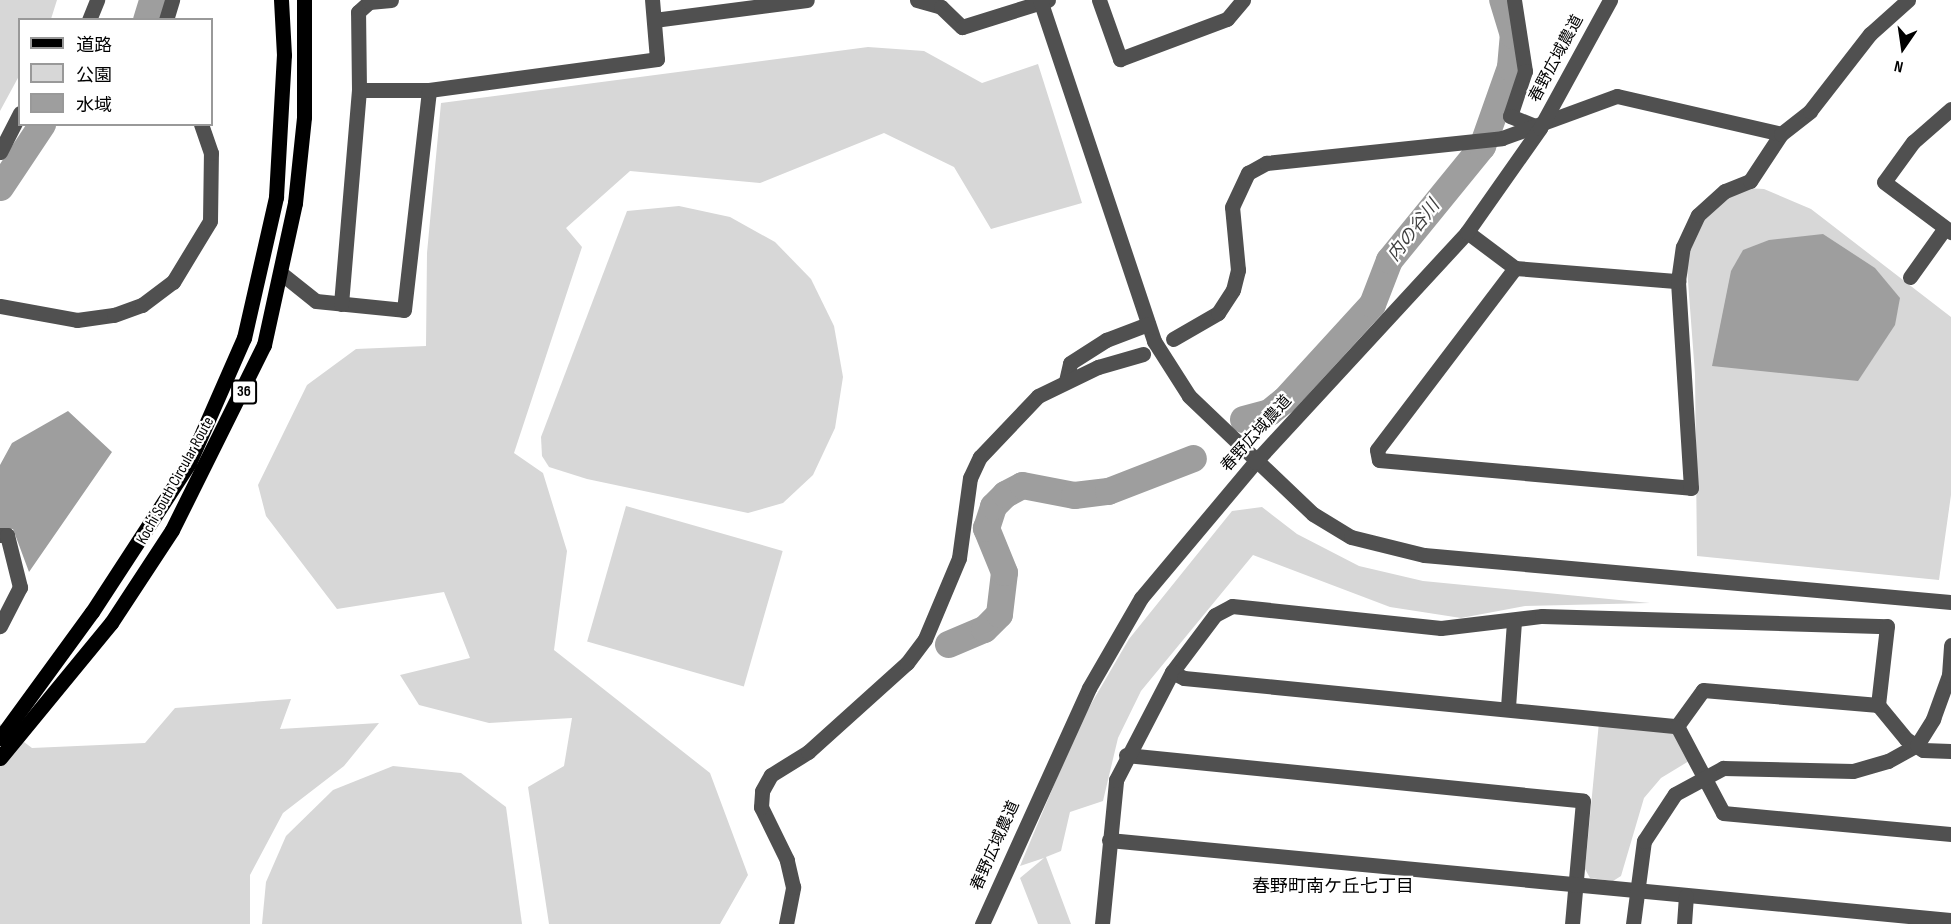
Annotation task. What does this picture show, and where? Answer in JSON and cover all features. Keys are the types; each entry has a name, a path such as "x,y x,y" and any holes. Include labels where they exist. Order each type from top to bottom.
{"main road":[{"name":"Kochi South Circular Route","path":"0,738 98,603 189,463 244,338 276,197 284,76 281,0"},
{"name":"Kochi South Circular Route","path":"0,758 111,623 172,530 255,366 282,274 304,117 304,0"}],"street":[{"path":"90,18 97,0"},
{"path":"167,18 172,0"},
{"path":"341,304 359,90 358,12 369,2 391,0"},
{"path":"359,90 429,90 657,59 652,0"},
{"path":"654,20 807,0"},
{"path":"917,0 941,7 962,27 1043,1 1148,324 1190,396 1255,462 1313,514 1385,548 1951,602"},
{"path":"1099,0 1120,59 1227,19 1243,0"},
{"path":"1514,0 1525,71 1510,116 1540,128"},
{"name":"春野広域農道","path":"982,924 1112,641 1141,598 1255,462 1467,232 1540,128 1610,0"},
{"path":"1515,268 1377,450 1379,460 1691,488 1678,281 1683,248 1698,215 1725,191 1750,181 1781,134 1809,111 1870,34 1908,0"},
{"path":"282,274 316,301 404,310 429,90"},
{"path":"1173,339 1218,314 1233,290 1238,270 1232,207 1248,173 1266,163 1502,138 1540,128 1556,115 1617,96 1781,134"},
{"path":"1910,277 1948,230 1884,182 1913,142 1951,109"},
{"path":"0,152 18,117"},
{"path":"0,306 77,320 114,315 142,305 173,282 210,221 211,153 202,126"},
{"path":"1467,232 1515,268 1678,281"},
{"path":"1066,381 1070,363 1106,339 1148,324"},
{"path":"786,924 793,887 787,860 761,807 762,791 771,775 808,752 913,656 956,566 970,478 980,457 1038,396 1066,381 1143,354"},
{"path":"0,535 7,535 21,587 0,626"},
{"path":"1102,924 1116,780 1126,755 1172,672 1215,615 1232,606 1441,628 1542,616 1887,626 1878,705"},
{"path":"1508,707 1514,621"},
{"path":"1633,924 1636,891 1651,825 1675,794 1704,774 1752,765 1853,771 1917,744 1942,700 1951,645"},
{"path":"1172,672 1184,678 1508,707 1677,726"},
{"path":"1677,726 1703,690 1878,705 1917,744 1951,752"},
{"path":"1677,726 1723,813 1951,834"},
{"path":"1126,755 1583,801 1572,924"},
{"path":"1109,840 1951,920"},
{"path":"1684,924 1686,896"}],"green space":[{"path":"0,0 57,0 51,18 18,18 18,78 0,111"},
{"path":"868,47 924,51 982,83 1038,64 1082,203 991,229 954,167 884,133 760,183 630,171 566,228 582,247 514,453 543,473 567,551 554,650 710,773 748,875 720,924 549,924 528,787 564,766 572,718 489,723 419,705 400,675 470,658 444,592 337,609 266,516 258,485 307,385 356,349 426,346 427,253 441,103"},
{"path":"1744,188 1764,189 1811,209 1951,317 1951,495 1939,580 1697,556 1695,374 1686,255 1709,211"},
{"path":"679,206 730,217 775,242 811,279 834,326 843,377 835,428 813,475 783,503 748,513 587,479 549,467 542,456 541,437 627,211"},
{"path":"626,506 783,551 744,686 587,642"},
{"path":"1262,507 1297,534 1359,566 1423,581 1650,603 1525,606 1461,618 1390,607 1253,555 1141,691 1118,738 1103,801 1070,812 1061,851 1046,857 1071,924 1038,924 1020,878 1044,858 1020,866 1080,723 1129,639 1232,511"},
{"path":"291,699 280,729 379,723 344,766 283,813 250,875 250,924 0,924 0,724 32,748 145,743 175,708"},
{"path":"1599,722 1673,731 1689,761 1661,778 1644,798 1621,876 1613,881 1590,878 1585,869"},
{"path":"393,766 461,773 506,807 522,924 262,924 266,882 286,836 333,790"}],"water":[{"path":"1823,234 1875,268 1900,298 1895,325 1858,381 1712,366 1731,271 1743,250 1769,240"},
{"path":"68,411 112,452 29,572 13,529 0,529 0,465 12,443"}],"waterway":[{"path":"147,18 152,0"},
{"name":"内の谷川","path":"1243,419 1269,412 1284,400 1372,304 1389,260 1482,146 1510,67 1513,35 1502,0"},
{"path":"0,187 41,126"},
{"name":"内の谷川","path":"948,644 984,629 999,614 1004,572 986,528 993,506 1005,494 1022,485 1074,495 1108,491 1193,458"}],"district":[{"name":"春野町南ケ丘七丁目","path":"1333,887"}]}
